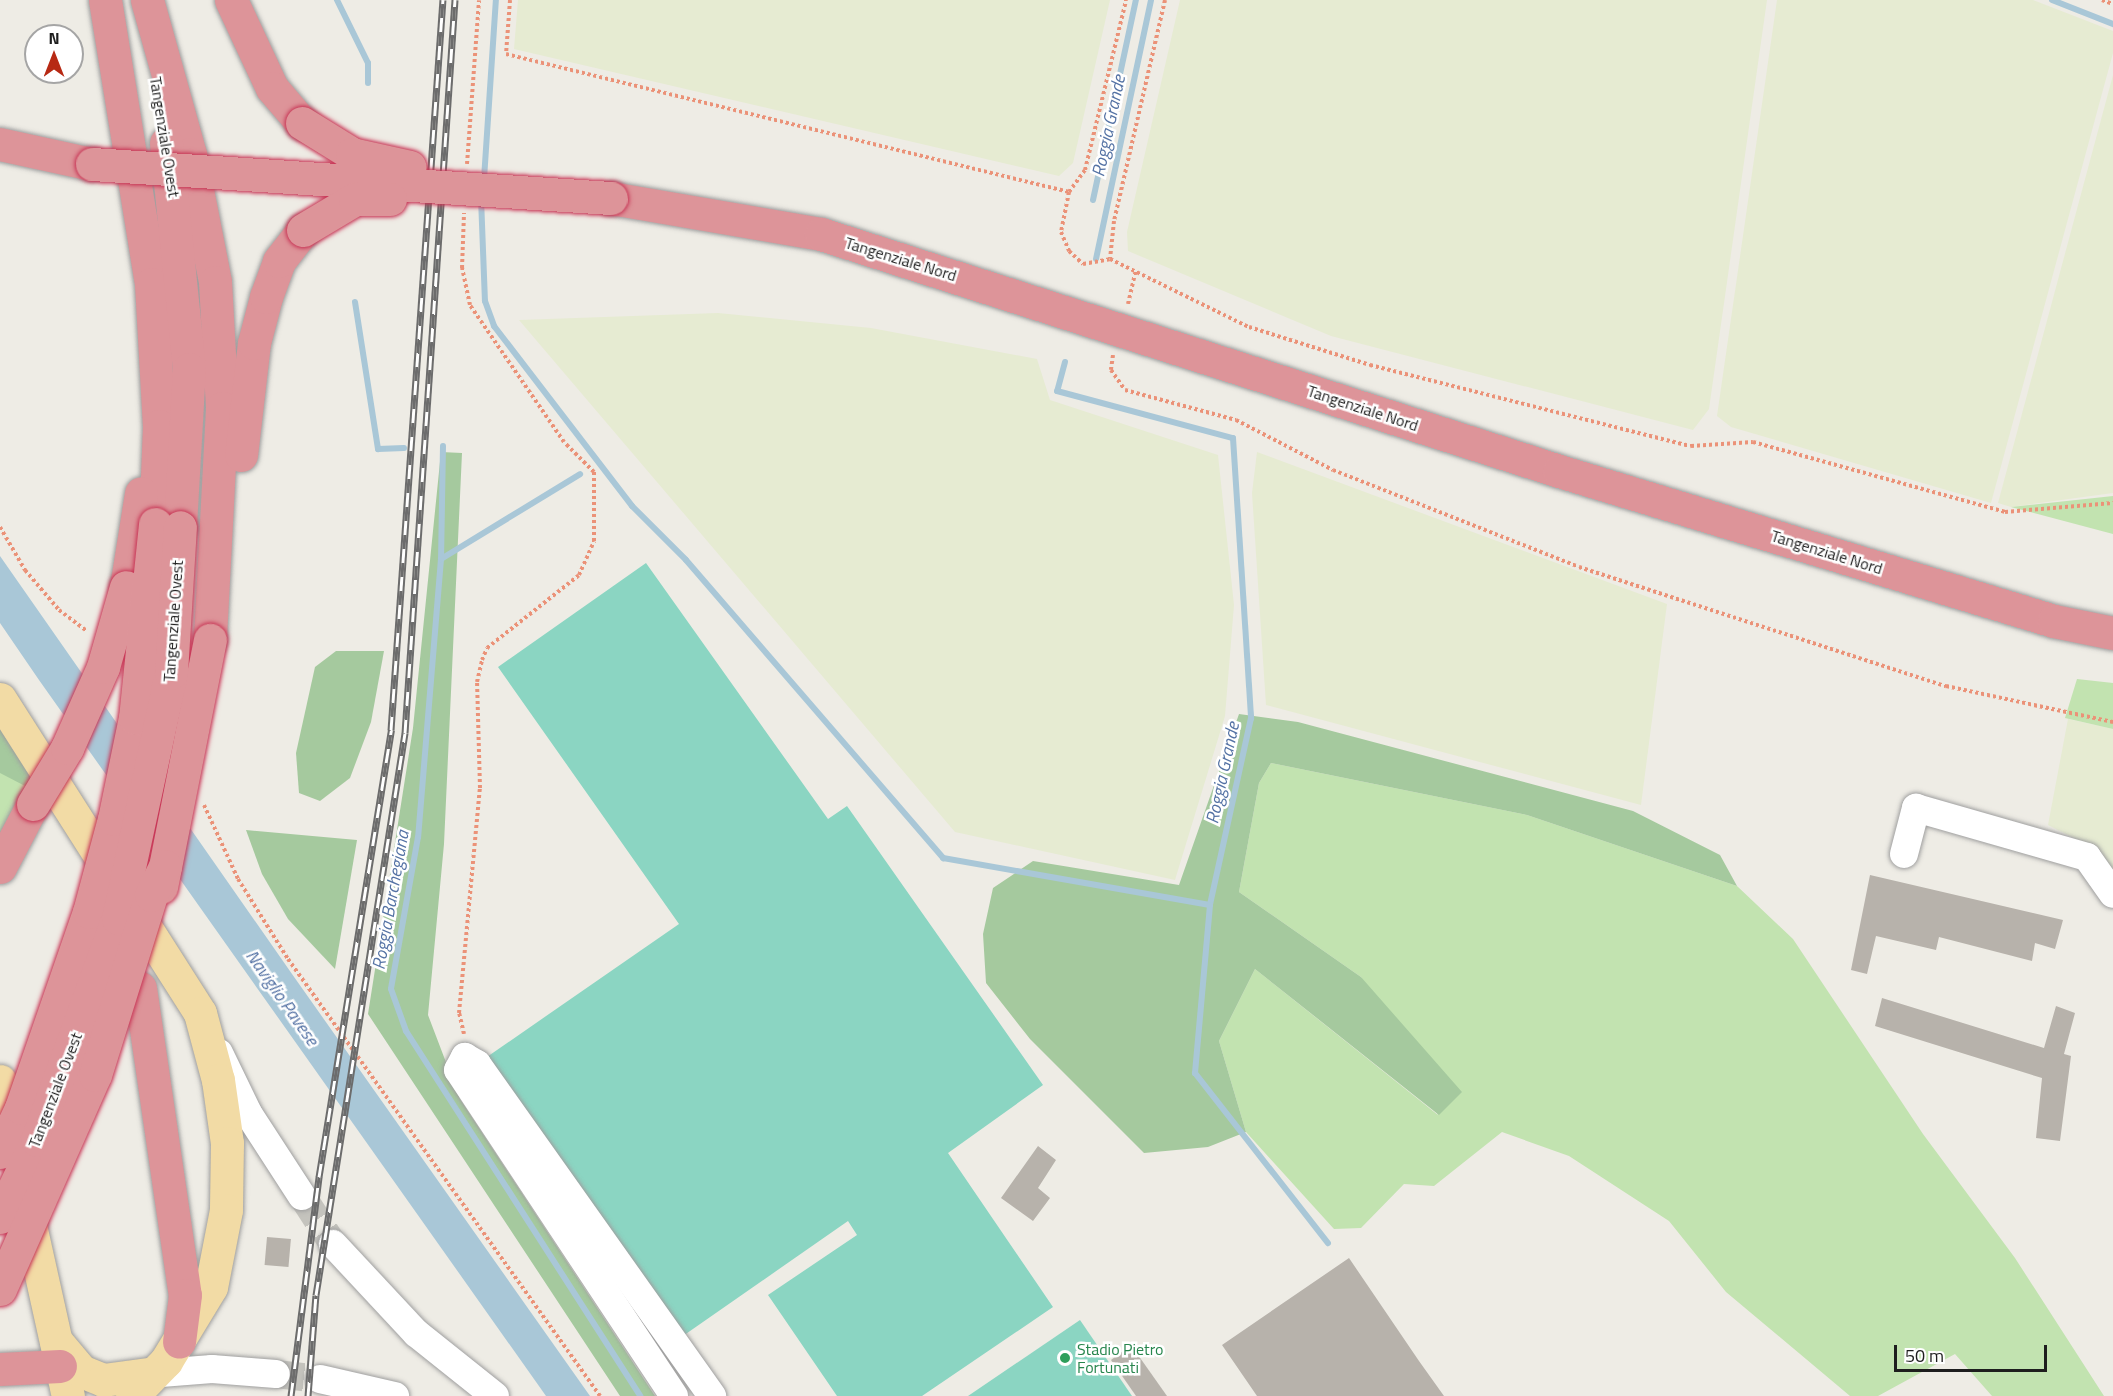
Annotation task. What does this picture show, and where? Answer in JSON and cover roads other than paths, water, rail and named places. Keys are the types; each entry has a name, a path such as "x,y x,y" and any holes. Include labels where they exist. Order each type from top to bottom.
{"highway":[{"name":"Tangenziale Ovest","path":"0,1217 37,1140 118,918 171,673 167,525 154,360 151,284 115,47 103,0"},
{"name":"Tangenziale Ovest","path":"0,1152 21,1108 85,923 114,819 135,718 167,525 189,369 177,215 146,0"},
{"path":"146,0 190,154 215,282 222,408 210,640"},
{"path":"231,0 272,88 302,123 352,154 391,164 624,199"},
{"path":"0,144 92,164 624,199"},
{"path":"179,1342 185,1295 140,988 210,640 233,543 254,343 279,261 303,230 355,199 624,199"},
{"name":"Tangenziale Nord","path":"624,199 820,234 1559,471 2054,621 2113,633"},
{"path":"0,867 33,804 67,748 103,667 126,588 154,360"},
{"path":"0,1289 95,1075 151,895 165,866"},
{"path":"0,1369 66,1367"}],"main road":[{"path":"0,1081 66,1367 140,1385 179,1342 211,1287 226,1210 227,1143 218,1080 200,1013 5,712"}],"street":[{"path":"1904,854 1916,808 2071,849 2098,866 2113,894"},
{"path":"200,1013 248,1113 302,1196"},
{"path":"674,1396 458,1070 465,1057 477,1064 712,1396"},
{"path":"333,1244 467,1386 495,1396"},
{"path":"140,1385 212,1369 276,1374"},
{"path":"320,1378 395,1396"}],"water":[{"name":"Naviglio Pavese","path":"0,556 590,1396 546,1396 39,680 0,623"}],"waterway":[{"name":"Roggia Barchegiana","path":"337,0 368,63 368,83"},
{"path":"484,179 496,0"},
{"path":"1093,200 1136,0"},
{"name":"Roggia Grande","path":"1096,259 1151,0"},
{"path":"2052,0 2113,24"},
{"path":"481,198 485,301 494,326 632,506 686,560 943,858 1210,905"},
{"name":"Roggia Barchegiana","path":"355,302 378,449 404,448"},
{"name":"Roggia Grande","path":"1065,362 1057,391 1233,438 1251,718 1210,905 1195,1073 1328,1243"},
{"name":"Roggia Barchegiana","path":"443,446 441,559 418,837 391,989 406,1031 640,1396"},
{"path":"441,559 580,474"}],"tunnel":[{"path":"302,1196 333,1244"},
{"path":"276,1374 320,1379"}],"railway":[{"path":"291,1396 319,1177 391,730 443,0"},
{"path":"308,1396 316,1295 405,733 455,0"}],"place":[{"name":"Stadio Pietro Fortunati","path":"1065,1358"}]}
